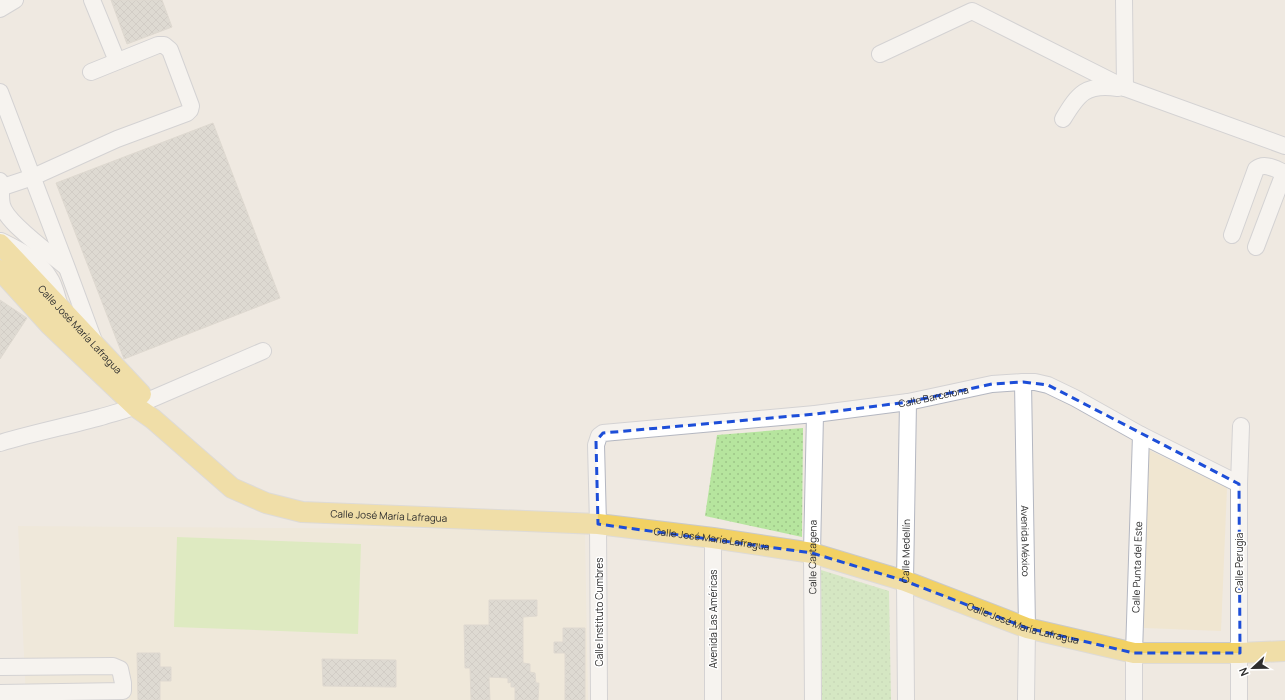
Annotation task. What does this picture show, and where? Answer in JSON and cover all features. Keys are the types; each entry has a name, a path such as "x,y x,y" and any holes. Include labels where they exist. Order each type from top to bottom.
{"main road":[{"name":"Calle José María Lafragua","path":"0,244 95,346 146,409"},
{"name":"Calle José María Lafragua","path":"0,270 50,325 146,409 232,488 266,503 302,512 598,524 713,538 812,553 905,581 1027,628 1134,653 1240,653 1285,651"}],"street":[{"path":"0,9 15,0"},
{"path":"92,0 117,60"},
{"path":"1124,0 1125,88"},
{"path":"880,54 972,11 1125,88 1285,146"},
{"path":"67,268 12,222 1,205 1,185 33,177 117,139 187,113 191,106 170,50 164,45 158,45 117,60 91,72"},
{"path":"1063,119 1075,99 1086,91 1104,86 1125,88"},
{"path":"0,92 95,346"},
{"path":"1232,235 1256,169 1262,165 1266,165 1284,173 1256,247"},
{"path":"0,240 30,257 44,270 51,281 61,310"},
{"path":"0,443 146,409 263,351"},
{"name":"Avenida México","path":"1023,382 1027,628 1026,700"},
{"name":"Calle Barcelona","path":"603,433 815,414 908,402 992,384 1035,382 1048,385 1075,398 1141,435 1239,484"},
{"name":"Calle Medellín","path":"906,700 905,581 908,402"},
{"name":"Calle Cartagena","path":"814,700 812,553 815,414"},
{"name":"Calle Perugia","path":"1239,700 1239,484 1241,426"},
{"name":"Calle Instituto Cumbres","path":"600,700 596,445 599,436 603,433"},
{"name":"Calle Punta del Este","path":"1134,700 1134,653 1141,435"},
{"name":"Avenida Las Américas","path":"713,538 713,700"},
{"path":"0,667 113,666 120,669 123,696 73,693 32,696 0,693"},
{"path":"30,667 32,696"}],"highlighted area":[{"path":"1023,382 1048,385 1239,484 1240,653 1134,653 1027,628 905,581 812,553 598,524 596,441 603,433 815,414 908,402 992,384"}],"shaded area":[{"path":"1145,448 1227,488 1221,631 1144,628"},
{"path":"18,526 585,530 588,700 26,700"}],"green space":[{"path":"803,428 802,537 705,516 717,435"},
{"path":"177,537 361,544 358,634 174,627"},
{"path":"821,570 889,591 891,700 822,700"}],"building":[{"path":"111,0 162,0 172,27 127,44"},
{"path":"213,123 280,298 124,359 56,183"},
{"path":"0,300 27,318 0,359"},
{"path":"489,600 537,600 537,616 523,617 523,663 530,664 530,672 535,673 536,683 539,683 538,700 515,700 515,687 511,687 511,682 508,683 508,678 489,677 490,700 471,700 470,668 465,668 464,625 489,625"},
{"path":"563,628 585,628 585,700 565,700 565,653 554,653 554,642 563,642"},
{"path":"137,653 160,653 160,667 171,667 171,681 160,681 160,700 138,700"},
{"path":"322,659 396,660 396,687 323,686"}]}
